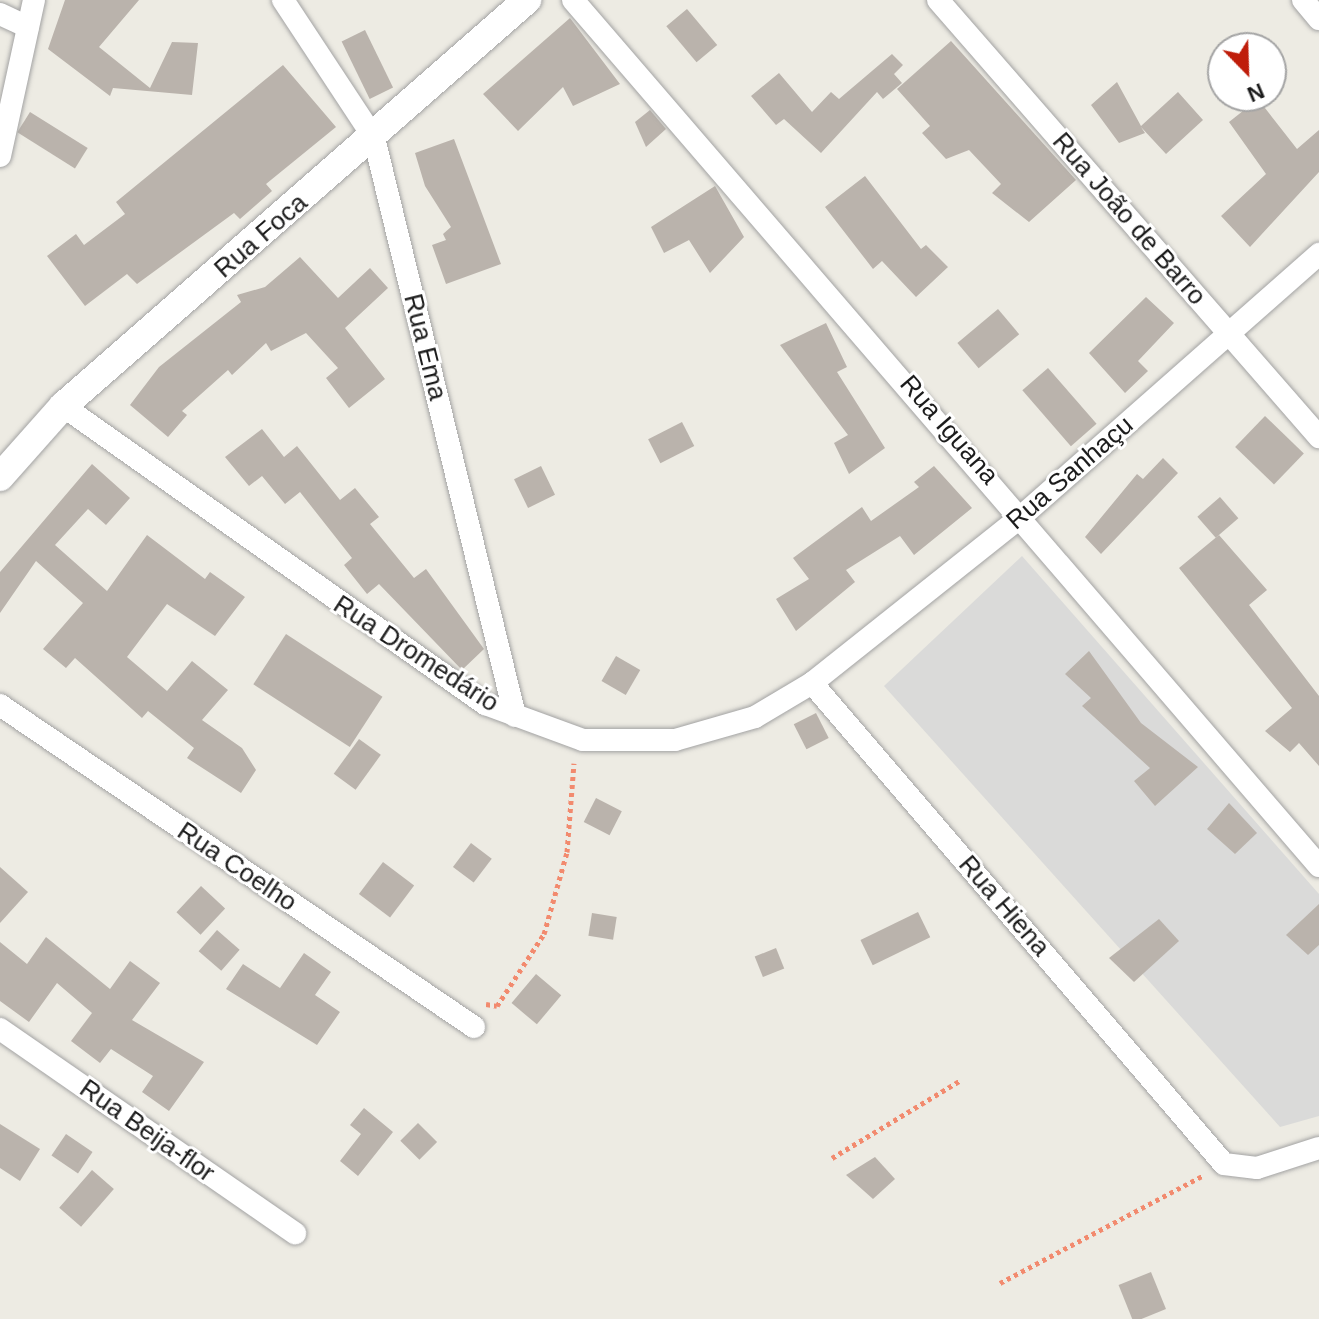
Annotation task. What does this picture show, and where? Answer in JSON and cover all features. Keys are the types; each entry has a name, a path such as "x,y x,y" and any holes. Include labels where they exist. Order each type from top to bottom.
{"street":[{"path":"0,156 34,0"},
{"name":"Rua Ema","path":"283,0 374,138 515,716"},
{"name":"Rua Foca","path":"0,477 63,406 374,138 527,0"},
{"name":"Rua Iguana","path":"573,0 1023,515 1319,866"},
{"name":"Rua João de Barro","path":"938,0 1319,437"},
{"path":"1303,0 1319,19"},
{"path":"0,14 28,27"},
{"name":"Rua Sanhaçu","path":"812,683 1023,515 1319,254"},
{"name":"Rua Dromedário","path":"63,406 404,651 515,716 583,740 629,743 713,732 812,683"},
{"name":"Rua Hiena","path":"812,683 1224,1164"},
{"name":"Rua Coelho","path":"0,705 474,1027"},
{"name":"Rua Beija-flor","path":"0,1029 295,1233"},
{"path":"1224,1164 1257,1168 1319,1148"}],"path":[{"path":"482,1003 497,1006 544,934 567,852 572,770 583,740"},
{"path":"832,1158 961,1080"},
{"path":"1000,1283 1224,1164"}],"shaded area":[{"path":"1022,556 1319,894 1319,1116 1280,1127 884,686"}],"building":[{"path":"65,0 139,0 99,47 150,88 172,42 198,43 192,95 113,88 110,96 48,49"},
{"path":"687,9 717,45 697,62 666,26"},
{"path":"570,18 620,84 573,106 563,87 518,131 483,94"},
{"path":"365,30 393,88 370,99 342,41"},
{"path":"951,41 1076,180 1029,222 992,193 1001,184 969,150 946,159 922,133 930,126 897,89"},
{"path":"892,54 903,65 894,74 902,83 883,99 877,92 821,153 784,119 776,125 751,96 779,73 812,112 831,92 839,99"},
{"path":"283,65 336,127 266,184 272,191 240,219 234,213 137,284 127,274 85,306 47,256 76,234 84,245 125,214 116,202"},
{"path":"1117,82 1141,126 1178,92 1203,120 1166,154 1141,127 1145,133 1119,143 1091,105"},
{"path":"650,110 666,129 646,147 635,122"},
{"path":"30,112 88,148 75,168 17,132"},
{"path":"1242,112 1268,112 1297,149 1319,130 1319,172 1250,247 1221,216 1266,174 1229,122"},
{"path":"454,139 501,264 446,284 432,245 446,240 443,234 451,227 425,186 415,153"},
{"path":"865,176 921,249 926,245 948,267 916,297 882,261 873,269 825,207"},
{"path":"715,186 744,237 710,273 689,240 664,253 651,227"},
{"path":"300,257 338,298 370,268 388,288 345,328 385,379 349,408 326,378 338,368 306,333 271,351 266,343 232,375 228,370 182,411 187,415 168,437 130,405 159,367 241,302 237,295 265,287"},
{"path":"1146,297 1174,323 1138,361 1148,371 1125,393 1089,353"},
{"path":"998,309 1019,334 979,368 957,343"},
{"path":"826,323 847,367 837,372 885,448 849,474 834,443 848,435 780,345"},
{"path":"1048,368 1097,424 1071,446 1022,390"},
{"path":"1265,416 1304,454 1274,484 1235,447"},
{"path":"682,422 694,446 660,463 648,439"},
{"path":"262,429 284,457 297,446 340,500 355,488 379,517 370,524 414,578 426,569 484,649 462,670 379,584 367,594 344,565 352,558 300,492 285,504 262,476 249,486 225,457"},
{"path":"1163,458 1178,473 1101,554 1085,537 1137,474 1143,479"},
{"path":"92,464 130,498 106,525 88,509 55,545 107,591 147,535 205,579 210,572 245,597 215,636 167,604 127,657 167,691 192,661 228,690 202,720 242,748 256,770 241,793 187,758 194,748 148,711 142,718 75,658 66,668 43,649 83,603 36,561 0,613 0,572"},
{"path":"541,466 555,495 528,508 514,479"},
{"path":"934,466 972,508 914,555 900,536 846,570 855,582 796,631 776,599 809,579 793,558 862,507 871,521 919,487 914,482"},
{"path":"1220,497 1238,518 1216,538 1197,517"},
{"path":"1219,535 1267,590 1249,605 1319,696 1319,766 1299,743 1290,752 1265,731 1292,708 1179,568"},
{"path":"286,634 382,697 350,747 253,684"},
{"path":"1089,651 1141,723 1198,767 1155,806 1134,781 1150,768 1082,706 1091,698 1065,674"},
{"path":"616,656 640,670 626,695 602,681"},
{"path":"816,713 829,738 806,749 794,724"},
{"path":"359,739 381,755 356,790 334,774"},
{"path":"596,798 622,811 610,835 584,822"},
{"path":"1229,803 1257,833 1235,854 1207,829"},
{"path":"471,843 492,859 474,883 453,867"},
{"path":"383,862 414,885 390,917 359,894"},
{"path":"0,867 28,892 0,923"},
{"path":"201,886 225,909 201,935 176,912"},
{"path":"1319,904 1319,945 1308,955 1286,935"},
{"path":"918,912 930,937 873,965 860,940"},
{"path":"592,913 617,917 613,940 588,936"},
{"path":"1159,919 1179,941 1134,982 1109,958"},
{"path":"217,930 240,950 221,971 199,951"},
{"path":"46,937 110,989 130,961 160,983 132,1020 204,1062 169,1111 142,1092 153,1076 111,1049 100,1063 71,1041 92,1013 57,983 29,1022 0,1001 0,942 27,964"},
{"path":"776,948 784,968 763,977 755,957"},
{"path":"304,953 331,972 315,995 340,1012 317,1045 226,989 243,964 280,988"},
{"path":"536,974 561,995 537,1024 512,1003"},
{"path":"364,1108 393,1132 358,1176 340,1161 361,1134 350,1125"},
{"path":"418,1123 437,1142 419,1160 400,1141"},
{"path":"0,1124 40,1149 20,1181 0,1168"},
{"path":"66,1134 93,1152 78,1173 51,1156"},
{"path":"875,1157 895,1179 873,1199 846,1175"},
{"path":"92,1170 114,1189 81,1227 59,1208"},
{"path":"1151,1272 1166,1309 1141,1319 1132,1319 1119,1285"}]}
